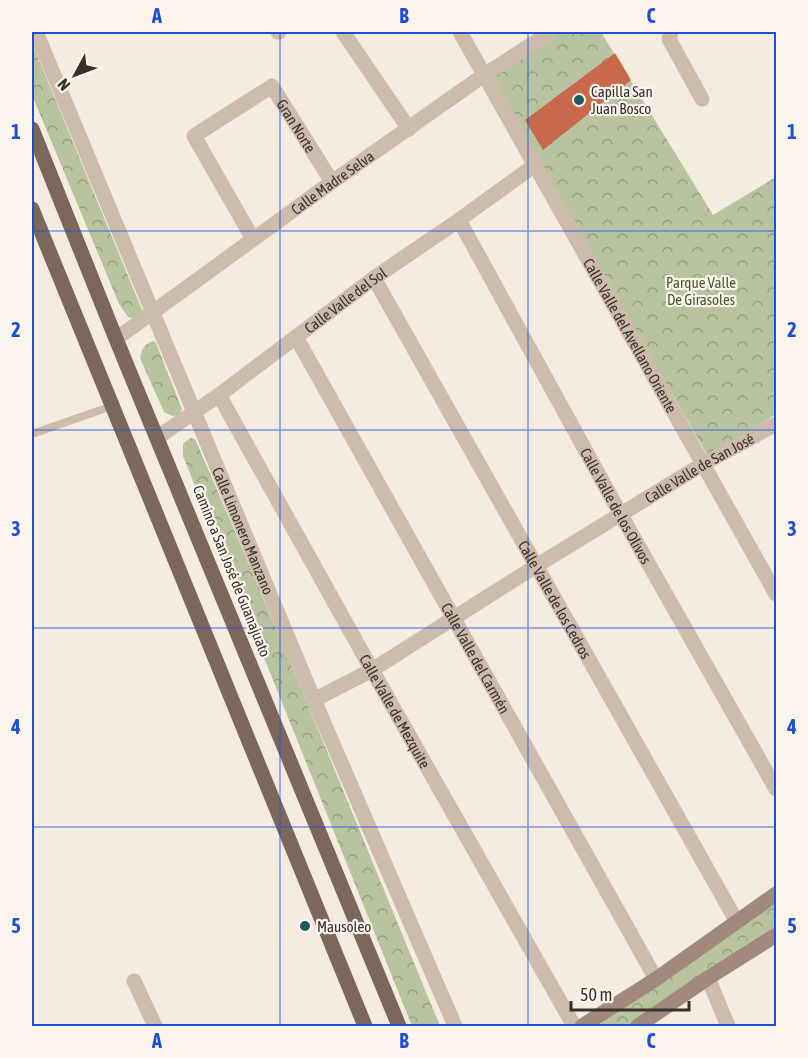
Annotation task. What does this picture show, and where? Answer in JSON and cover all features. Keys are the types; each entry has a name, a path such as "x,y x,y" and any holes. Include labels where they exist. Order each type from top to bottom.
{"main road":[{"name":"Camino a San José de Guanajuato","path":"32,129 399,1026"},
{"path":"32,209 365,1026"},
{"path":"582,1026 656,979 777,894"},
{"path":"638,1026 708,978 777,935"}],"street":[{"name":"Calle Limonero Manzano","path":"36,32 314,700 455,1026"},
{"path":"343,32 409,129"},
{"name":"Calle Valle del Avellano Oriente","path":"460,32 777,594"},
{"name":"Calle Madre Selva","path":"116,339 484,75 550,32"},
{"path":"671,32 669,39 702,99"},
{"name":"Gran Norte","path":"253,239 194,136 272,86 332,183"},
{"name":"Calle Valle del Sol","path":"158,437 219,395 374,278 535,165"},
{"name":"Calle Valle de los Olivos","path":"459,220 621,515 777,789"},
{"name":"Calle Valle de los Cedros","path":"374,278 737,922"},
{"name":"Calle Valle del Carmén","path":"296,337 656,979"},
{"name":"Calle Valle de Mezquite","path":"219,395 574,1026"},
{"name":"Calle Valle de San José","path":"314,700 372,670 703,464 777,424"},
{"path":"708,978 728,1026"},
{"path":"134,981 152,1026"}],"lane":[{"path":"32,434 112,406"}],"green space":[{"name":"Parque Valle De Girasoles","path":"557,32 601,32 713,215 776,177 776,414 709,458 490,78"},
{"path":"32,43 143,312 138,319 128,317 119,304 32,95"},
{"path":"153,341 156,343 182,409 179,415 172,416 164,412 140,358 144,347"},
{"path":"190,438 195,439 258,585 440,1026 412,1026 183,456 183,444"},
{"path":"776,901 776,926 632,1026 591,1026"}],"building":[{"name":"Capilla San Juan Bosco","path":"615,53 631,80 543,150 525,120"}],"place":[{"name":"Capilla San Juan Bosco","path":"579,100"},
{"name":"Mausoleo","path":"305,926"}]}
